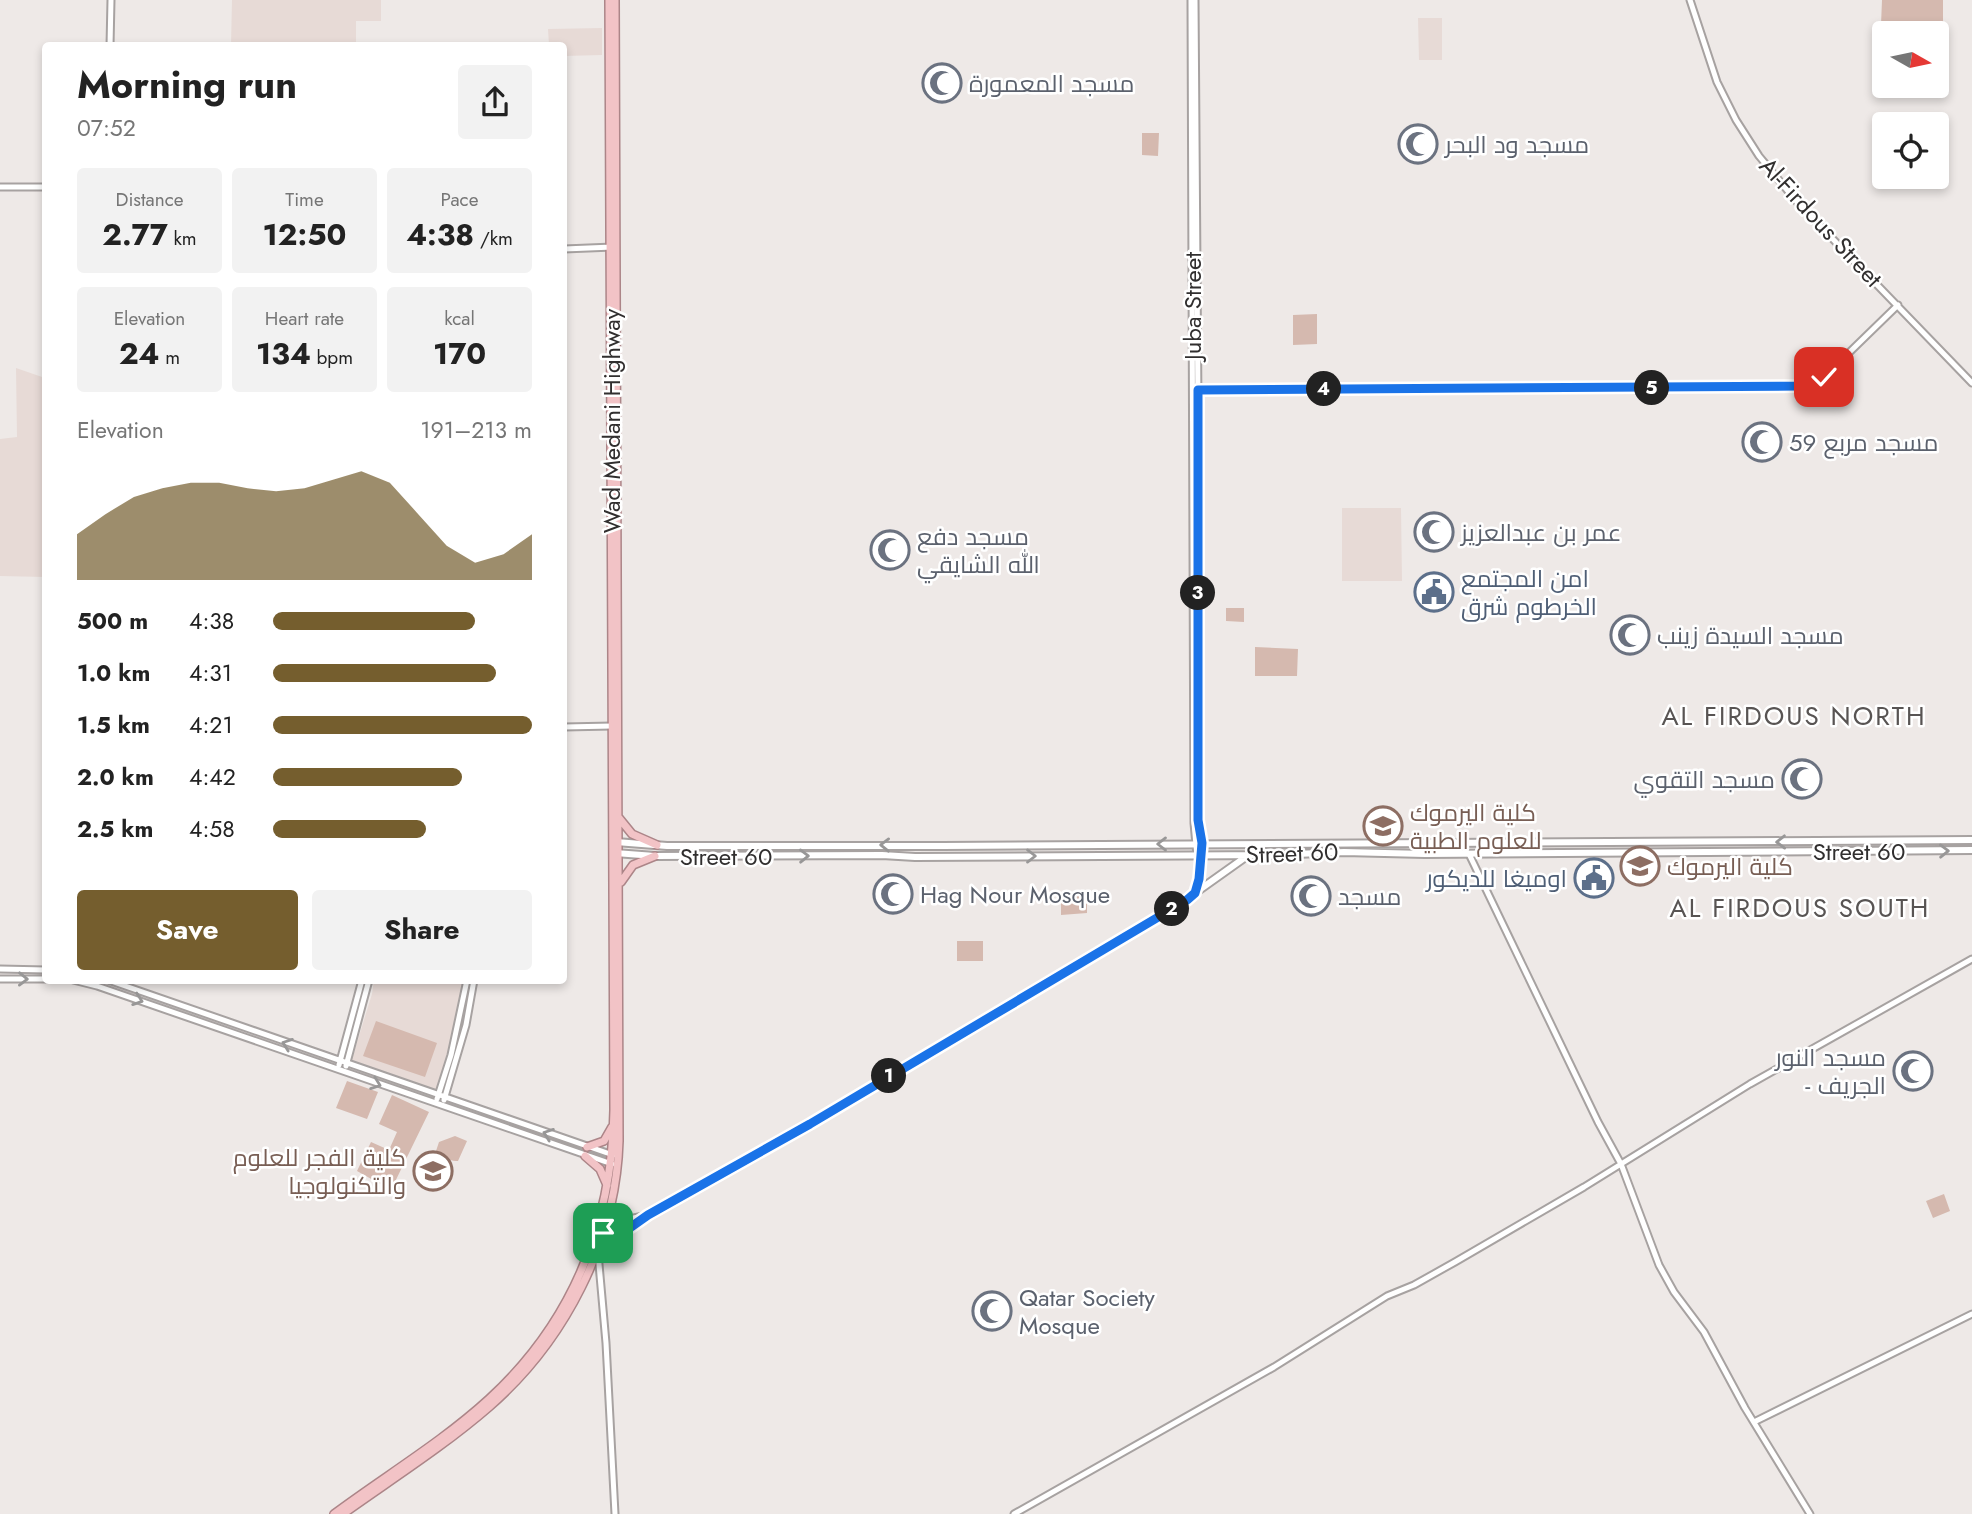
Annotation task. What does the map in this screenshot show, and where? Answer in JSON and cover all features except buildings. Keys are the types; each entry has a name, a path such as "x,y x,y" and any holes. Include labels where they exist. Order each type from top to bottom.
{"highway":[{"name":"Wad Medani Highway","path":"612,0 617,785 615,817"},
{"name":"Wad Medani Highway","path":"613,247 612,726 616,853"},
{"path":"615,817 632,834 657,845"},
{"path":"343,1514 472,1420 522,1375 559,1327 581,1288 597,1250 613,1192 619,1152 619,886 616,853"},
{"path":"334,1514 472,1414 503,1386 530,1357 554,1324 581,1274 595,1238 613,1155 616,853"},
{"path":"619,886 628,869 655,856"},
{"path":"608,1187 600,1169 586,1152 604,1141 614,1123"}],"main road":[{"path":"1913,851 1914,840"},
{"name":"Street 60","path":"616,842 667,846 937,846 1972,840"},
{"path":"667,846 667,856"},
{"path":"677,846 677,856"},
{"path":"925,846 925,857"},
{"path":"937,846 937,857"},
{"name":"Street 60","path":"616,853 655,856 1200,857 1344,852 1469,854 1972,850"},
{"path":"1195,893 1248,855"}],"street":[{"path":"110,42 111,0"},
{"name":"Juba Street","path":"1193,0 1196,706 1200,857 1195,893"},
{"name":"Al-Firdous Street","path":"1690,0 1717,82 1731,113 1759,156 1790,194 1972,383"},
{"path":"0,187 42,187"},
{"path":"567,249 613,247"},
{"path":"1196,390 1807,385 1824,377 1898,305"},
{"path":"567,727 612,726"},
{"path":"1469,854 1598,1122 1621,1164 1660,1265 1674,1292 1712,1345 1754,1422 1811,1514"},
{"path":"603,1233 631,1227 810,1124 1195,893"},
{"path":"1014,1514 1274,1367 1387,1296 1414,1285 1621,1164 1750,1084 1972,959"},
{"path":"0,969 42,970"},
{"path":"0,979 42,979"},
{"path":"89,984 442,1107 586,1152 613,1155"},
{"path":"119,984 441,1097 612,1164"},
{"path":"337,1070 361,984"},
{"path":"344,1073 368,984"},
{"path":"448,1077 466,984"},
{"path":"435,1104 441,1097 466,1025 473,984"},
{"path":"404,1093 406,1085"},
{"path":"441,1097 442,1107"},
{"path":"605,1224 648,1215"},
{"path":"597,1250 606,1343 615,1514"},
{"path":"1754,1422 1972,1314"}],"shaded area":[{"path":"232,0 381,0 381,21 356,21 356,42 231,42"},
{"path":"1882,0 1943,0 1943,21 1881,21"},
{"path":"1418,18 1442,18 1442,60 1419,60"},
{"path":"602,28 602,55 567,56 567,42 549,42 548,29"},
{"path":"1142,133 1159,133 1158,156 1142,155"},
{"path":"1317,314 1317,344 1293,345 1293,315"},
{"path":"16,368 42,377 42,577 0,576 0,439 17,437"},
{"path":"1342,508 1401,508 1402,581 1342,581"},
{"path":"1226,608 1244,608 1244,622 1226,621"},
{"path":"1255,647 1298,649 1297,676 1255,676"},
{"path":"1061,894 1087,896 1087,913 1061,915"},
{"path":"957,941 983,941 983,961 957,961"},
{"path":"373,984 464,984 437,1091 351,1062"},
{"path":"376,1021 437,1043 425,1077 363,1056"},
{"path":"347,1081 378,1092 367,1119 336,1108"},
{"path":"392,1095 429,1112 391,1190 357,1171 371,1142 389,1150 397,1132 379,1124"},
{"path":"455,1136 467,1141 458,1161 435,1154 439,1142"},
{"path":"1944,1194 1950,1211 1933,1218 1926,1201"}],"place":[{"name":"مسجد المعمورة","path":"942,83"},
{"name":"مسجد ود البحر","path":"1418,144"},
{"name":"مسجد مربع 59","path":"1762,442"},
{"name":"عمر بن عبدالعزيز","path":"1434,532"},
{"name":"مسجد دفع الله الشايقي","path":"890,550"},
{"name":"امن المجتمع الخرطوم شرق","path":"1434,592"},
{"name":"مسجد السيدة زينب","path":"1630,635"},
{"name":"مسجد التقوي","path":"1802,779"},
{"name":"كلية اليرموك للعلوم الطبية","path":"1383,826"},
{"name":"كلية اليرموك","path":"1640,866"},
{"name":"اوميغا للديكور","path":"1594,878"},
{"name":"Hag Nour Mosque","path":"893,894"},
{"name":"مسجد","path":"1311,896"},
{"name":"مسجد النور - الجريف","path":"1913,1071"},
{"name":"كلية الفجر للعلوم والتكنولوجيا","path":"433,1171"},
{"name":"Qatar Society Mosque","path":"992,1311"}],"district":[{"name":"AL FIRDOUS NORTH","path":"1794,716"},
{"name":"AL FIRDOUS SOUTH","path":"1800,908"}],"route":[{"path":"603,1233 631,1227 810,1124 1195,893 1201,868 1202,843 1198,820 1198,390 1799,386 1814,383 1824,377"}]}
